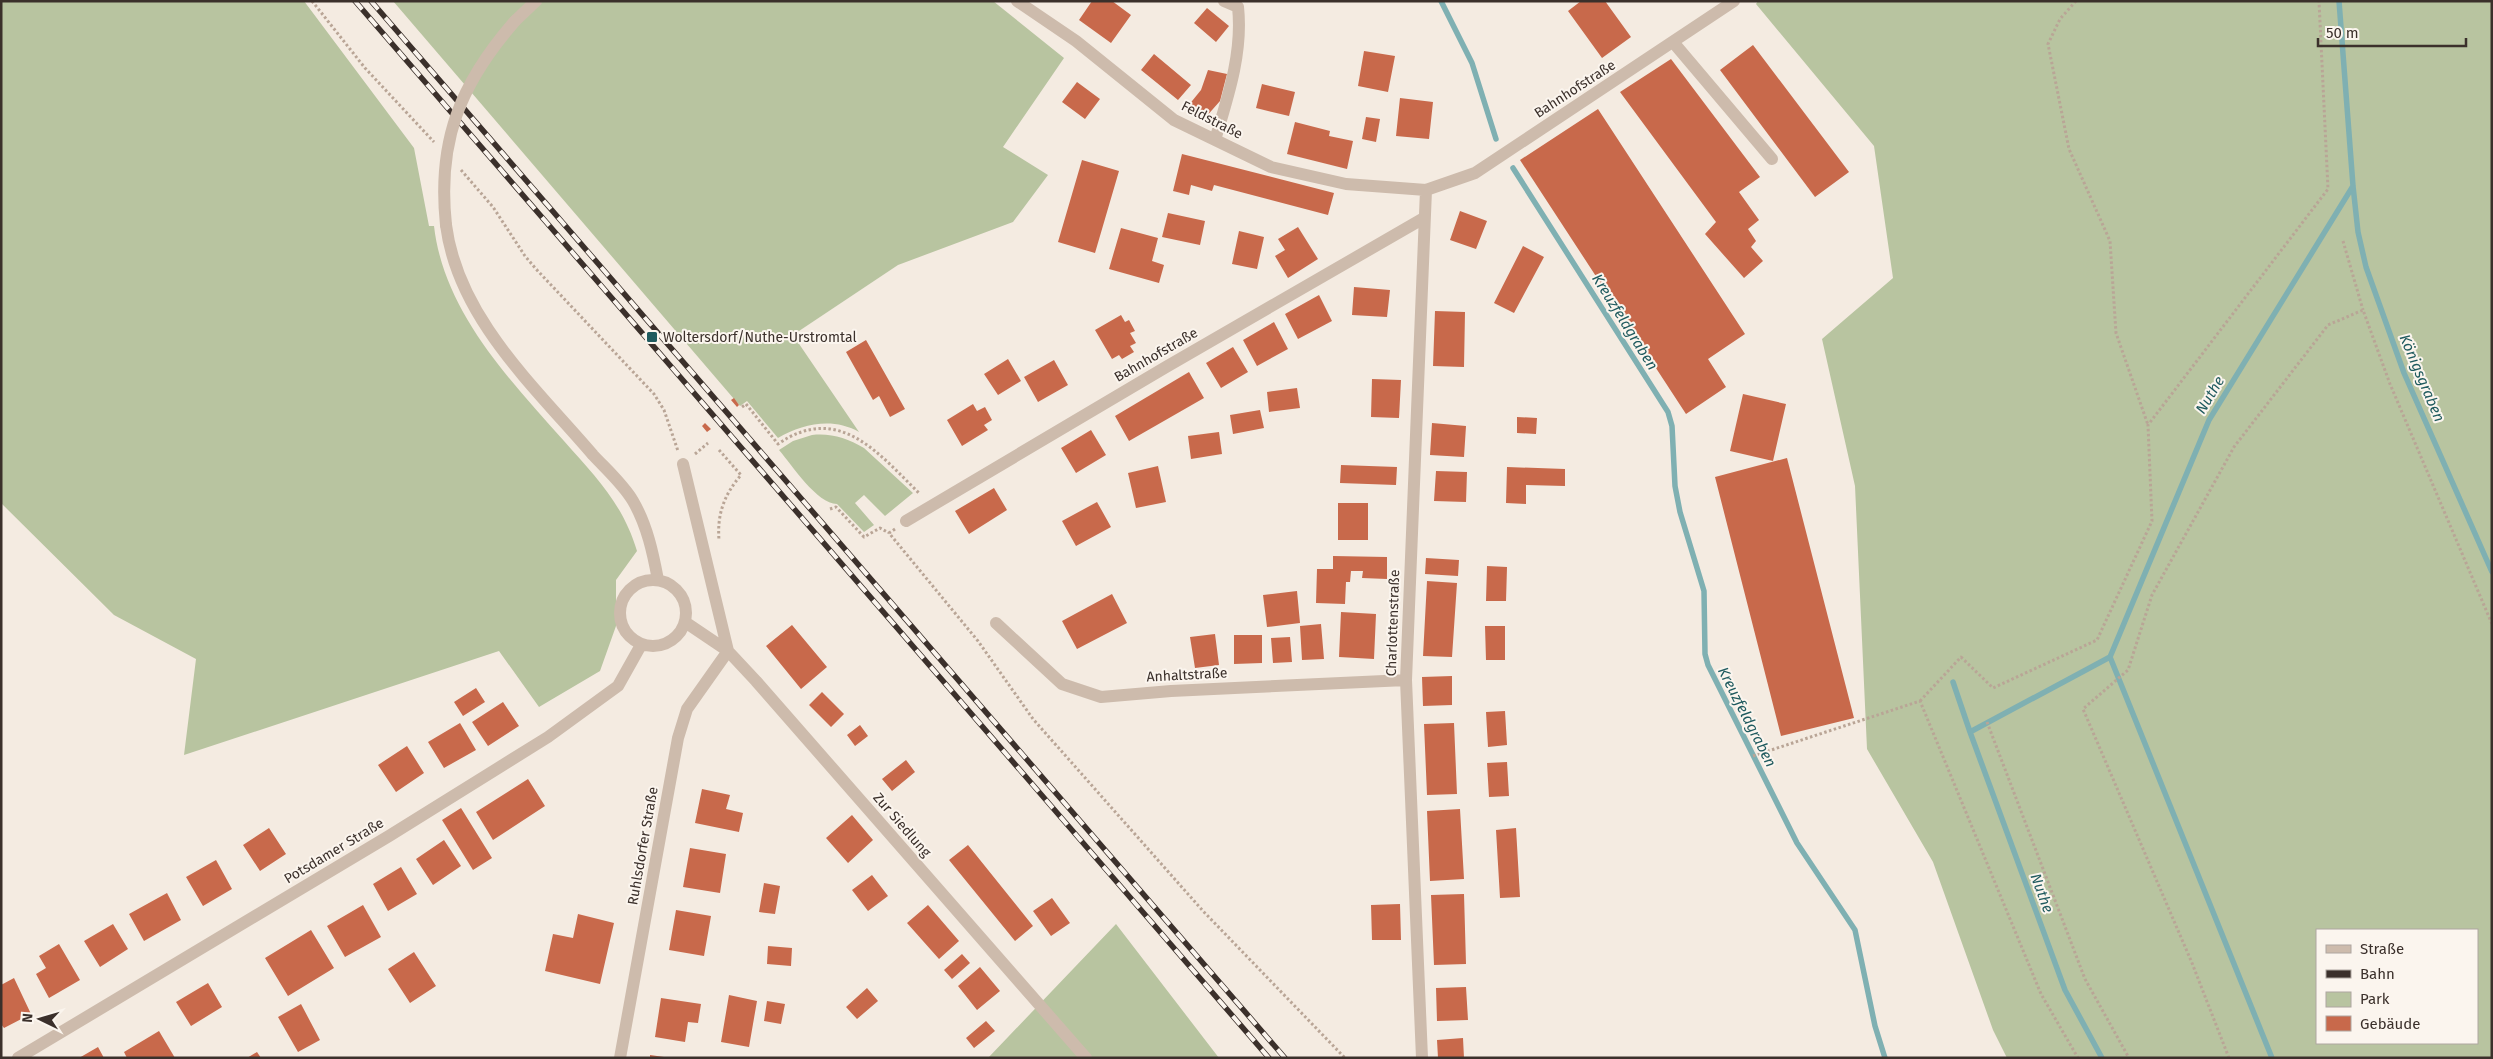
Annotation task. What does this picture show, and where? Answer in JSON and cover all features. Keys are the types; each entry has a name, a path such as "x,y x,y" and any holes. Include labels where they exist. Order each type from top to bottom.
{"street":[{"path":"536,1 515,22 477,69 456,114 445,159 446,225 450,249 459,274 481,318 515,364 632,500 651,543 658,580"},
{"name":"Feldstraße","path":"1017,1 1076,42 1174,120 1215,140 1281,169 1346,184 1426,190"},
{"path":"1215,140 1238,50 1240,29 1238,8 1224,1"},
{"name":"Bahnhofstraße","path":"1426,190 1475,173 1734,1"},
{"path":"1673,42 1772,159"},
{"name":"Charlottenstraße","path":"1422,1058 1406,680 1426,190"},
{"name":"Bahnhofstraße","path":"906,521 1424,218"},
{"path":"683,464 728,652"},
{"path":"647,580 658,580 668,583 678,590 684,600 685,622 680,632 672,640 662,645 641,645 624,629 620,609 629,590 647,580"},
{"name":"Zur Siedlung","path":"685,622 728,652 756,681 1086,1058"},
{"name":"Anhaltstraße","path":"996,623 1062,684 1101,697 1171,691 1406,680"},
{"name":"Potsdamer Straße","path":"18,1058 390,836 548,737 618,686 641,645"},
{"name":"Ruhlsdorfer Straße","path":"620,1058 678,738 687,709 728,652"}],"path":[{"path":"312,1 365,68 437,145"},
{"path":"1753,756 1920,700 1961,657 1993,688 2097,640 2152,521 2148,425 2116,333 2110,240 2068,149 2048,44 2060,19 2076,1"},
{"path":"2148,425 2328,189 2319,1"},
{"path":"456,166 494,207 525,256 536,269 654,394 664,410 683,464"},
{"path":"2343,241 2363,310 2390,384 2492,624"},
{"path":"2229,1058 2192,963 2083,708 2128,670 2152,595 2234,447 2328,325 2363,310"},
{"path":"742,408 746,404 778,444 804,432 825,428 849,433 861,439 931,505"},
{"path":"719,450 741,475 727,494 722,505 718,530 720,545"},
{"path":"830,510 836,507 864,537 880,528 890,533 978,641 1033,719 1203,911 1345,1058"},
{"path":"890,533 906,521"},
{"path":"1920,700 2041,994 2078,1058"},
{"path":"1988,722 2085,978 2129,1058"}],"green space":[{"path":"1,1 304,1 414,148 429,226 434,226 440,257 451,287 465,315 501,368 607,492 631,534 637,551 616,580 616,626 600,671 539,707 499,651 184,755 196,659 114,615 1,503"},
{"path":"393,1 993,1 1064,58 1003,147 1048,175 1013,222 898,265 793,335 859,432 849,427 818,424 797,429 778,438 747,401 740,406"},
{"path":"1758,1 2492,1 2492,1058 2007,1058 1993,1030 1933,862 1867,749 1855,486 1822,339 1893,278 1874,146 1756,4"},
{"path":"812,435 839,437 864,448 913,493 885,516 864,495 855,503 874,525 864,532 837,504 821,498 813,491 779,450 793,441"},
{"path":"1116,924 1219,1058 988,1058"}],"building":[{"path":"1092,1 1112,1 1131,15 1111,43 1079,20"},
{"path":"1581,1 1605,1 1631,37 1602,58 1568,11"},
{"path":"1207,8 1229,26 1216,42 1194,23"},
{"path":"1753,45 1849,172 1815,197 1720,70"},
{"path":"1364,51 1395,56 1388,92 1358,86"},
{"path":"1154,54 1191,85 1178,100 1141,70"},
{"path":"1671,59 1760,177 1739,192 1759,220 1748,229 1756,241 1751,247 1763,261 1744,278 1705,234 1716,222 1620,92"},
{"path":"1208,70 1227,74 1220,101 1205,118 1188,106 1201,90"},
{"path":"1077,82 1100,99 1085,119 1062,102"},
{"path":"1262,84 1295,92 1289,116 1256,108"},
{"path":"1400,98 1433,102 1429,139 1396,136"},
{"path":"1598,109 1745,334 1708,359 1726,387 1686,414 1520,160"},
{"path":"1366,117 1380,119 1376,142 1362,139"},
{"path":"1295,122 1330,131 1329,136 1353,141 1347,169 1287,154"},
{"path":"1182,154 1334,193 1328,215 1214,185 1212,191 1191,185 1189,195 1173,191"},
{"path":"1082,160 1119,171 1095,253 1058,242"},
{"path":"1460,211 1487,221 1476,249 1450,240"},
{"path":"1168,213 1205,221 1200,245 1162,237"},
{"path":"1298,227 1318,259 1288,278 1275,256 1285,250 1278,239"},
{"path":"1121,228 1158,238 1152,261 1164,265 1159,283 1109,269"},
{"path":"1239,231 1264,237 1257,269 1232,264"},
{"path":"1523,246 1544,257 1514,313 1494,303"},
{"path":"1354,287 1390,290 1387,317 1352,315"},
{"path":"1319,295 1332,321 1298,339 1285,314"},
{"path":"1435,311 1465,312 1464,367 1433,366"},
{"path":"1121,315 1125,322 1129,320 1135,331 1130,333 1136,343 1130,346 1134,352 1122,359 1119,355 1112,359 1095,330"},
{"path":"1274,322 1288,349 1257,366 1243,340"},
{"path":"866,340 905,409 890,417 879,396 873,400 846,352"},
{"path":"1233,347 1248,372 1221,388 1206,363"},
{"path":"1008,359 1021,381 998,395 984,374"},
{"path":"1054,360 1068,385 1038,402 1024,377"},
{"path":"1189,372 1204,398 1129,441 1115,416"},
{"path":"1372,379 1401,380 1399,418 1371,417"},
{"path":"1297,388 1300,408 1269,412 1267,392"},
{"path":"1743,394 1786,404 1773,461 1730,451"},
{"path":"734,398 739,405 737,407 731,400"},
{"path":"973,404 977,411 985,407 992,420 984,425 988,430 962,446 947,420"},
{"path":"1260,410 1264,428 1233,434 1230,415"},
{"path":"1517,417 1537,418 1536,434 1517,433"},
{"path":"705,423 711,429 707,432 702,426"},
{"path":"1432,423 1466,426 1464,457 1430,455"},
{"path":"1091,430 1106,455 1076,473 1061,448"},
{"path":"1219,432 1222,454 1191,459 1188,436"},
{"path":"1787,458 1854,718 1781,736 1715,477"},
{"path":"1341,465 1397,467 1396,485 1340,483"},
{"path":"1158,466 1166,502 1136,508 1128,473"},
{"path":"1507,467 1565,469 1565,486 1526,485 1526,504 1506,503"},
{"path":"1436,471 1467,472 1466,502 1434,501"},
{"path":"994,488 1007,510 969,534 955,511"},
{"path":"1097,502 1111,527 1076,546 1062,521"},
{"path":"1338,503 1368,503 1368,540 1338,540"},
{"path":"1333,556 1387,557 1387,579 1362,578 1363,571 1351,571 1350,582 1346,582 1345,604 1316,603 1317,569 1333,569"},
{"path":"1426,558 1459,560 1458,576 1425,574"},
{"path":"1487,566 1507,567 1506,601 1486,601"},
{"path":"1427,581 1457,583 1452,657 1423,656"},
{"path":"1297,591 1300,623 1267,627 1263,595"},
{"path":"1112,594 1127,623 1077,649 1062,621"},
{"path":"1341,612 1376,614 1374,659 1339,657"},
{"path":"1321,624 1324,659 1302,660 1300,626"},
{"path":"792,625 827,667 801,689 766,646"},
{"path":"1485,626 1505,626 1505,660 1486,660"},
{"path":"1215,634 1219,665 1195,668 1190,637"},
{"path":"1234,635 1262,635 1262,663 1234,664"},
{"path":"1290,637 1292,662 1273,663 1271,638"},
{"path":"1452,676 1452,705 1423,706 1422,677"},
{"path":"476,688 485,702 463,716 454,702"},
{"path":"822,692 844,714 831,727 809,705"},
{"path":"503,702 519,726 488,746 472,722"},
{"path":"1505,711 1507,745 1488,747 1486,712"},
{"path":"460,723 476,750 444,768 428,742"},
{"path":"1454,723 1457,794 1427,795 1424,724"},
{"path":"860,725 868,736 855,746 847,735"},
{"path":"407,746 424,773 396,792 378,765"},
{"path":"906,760 915,772 892,791 882,779"},
{"path":"1507,762 1509,796 1489,797 1487,763"},
{"path":"528,779 545,806 493,840 476,812"},
{"path":"702,789 730,795 726,809 743,813 739,832 695,823"},
{"path":"461,808 492,858 473,870 442,820"},
{"path":"1460,809 1464,879 1430,881 1427,811"},
{"path":"852,815 873,840 848,863 826,838"},
{"path":"269,828 286,854 260,871 243,845"},
{"path":"1516,828 1520,897 1500,898 1496,830"},
{"path":"444,840 461,866 433,885 416,859"},
{"path":"968,845 1033,926 1015,941 949,860"},
{"path":"690,848 726,854 720,893 683,887"},
{"path":"216,860 232,889 203,906 186,877"},
{"path":"401,867 417,894 388,911 373,884"},
{"path":"872,875 888,896 868,911 852,890"},
{"path":"764,883 780,886 775,914 759,912"},
{"path":"167,893 181,920 144,941 129,914"},
{"path":"1464,894 1466,964 1434,965 1431,895"},
{"path":"1052,898 1070,923 1051,936 1033,911"},
{"path":"1400,904 1401,940 1372,940 1371,905"},
{"path":"363,905 381,937 345,957 327,926"},
{"path":"928,905 959,941 939,959 907,923"},
{"path":"676,910 711,916 704,956 669,950"},
{"path":"578,914 614,923 600,984 545,971 553,934 573,938"},
{"path":"113,924 128,949 100,967 84,941"},
{"path":"311,930 334,968 288,996 265,958"},
{"path":"59,944 80,980 49,998 36,974 46,968 39,956"},
{"path":"768,946 792,948 791,966 767,964"},
{"path":"414,952 436,986 410,1003 388,969"},
{"path":"962,954 970,963 952,979 944,970"},
{"path":"980,967 1000,991 977,1010 958,986"},
{"path":"14,978 31,1014 4,1028 1,1024 1,985"},
{"path":"208,983 222,1007 191,1026 176,1002"},
{"path":"1466,987 1468,1020 1437,1021 1436,988"},
{"path":"867,988 878,1001 857,1019 846,1007"},
{"path":"729,995 757,1001 749,1047 721,1042"},
{"path":"661,998 701,1004 698,1023 688,1022 685,1042 655,1037"},
{"path":"767,1001 785,1004 781,1024 764,1021"},
{"path":"301,1004 320,1040 298,1052 278,1017"},
{"path":"986,1021 995,1031 974,1048 966,1038"},
{"path":"159,1031 175,1058 127,1058 124,1052"},
{"path":"1463,1038 1464,1058 1438,1058 1437,1040"},
{"path":"98,1047 104,1058 79,1058"},
{"path":"257,1052 261,1058 247,1058"},
{"path":"650,1055 664,1057 664,1058 650,1058"}],"waterway":[{"name":"Kreuzfeldgraben","path":"1441,1 1472,63 1496,139"},
{"name":"Königsgraben","path":"2339,1 2353,186 2358,232 2366,267 2404,373 2492,572"},
{"name":"Kreuzfeldgraben","path":"1513,168 1668,412 1672,426 1675,486 1680,512 1704,591 1705,654 1708,665 1797,843 1855,930 1875,1026 1885,1058"},
{"name":"Nuthe","path":"2102,1058 2065,990 1970,732 2110,657 2209,420 2353,186"},
{"path":"2110,657 2272,1058"},
{"name":"Nuthe","path":"1953,682 1970,732"}],"railway":[{"path":"355,1 1269,1058"},
{"path":"371,1 1285,1058"}],"place":[{"name":"Woltersdorf/Nuthe-Urstromtal","path":"652,337"}]}
